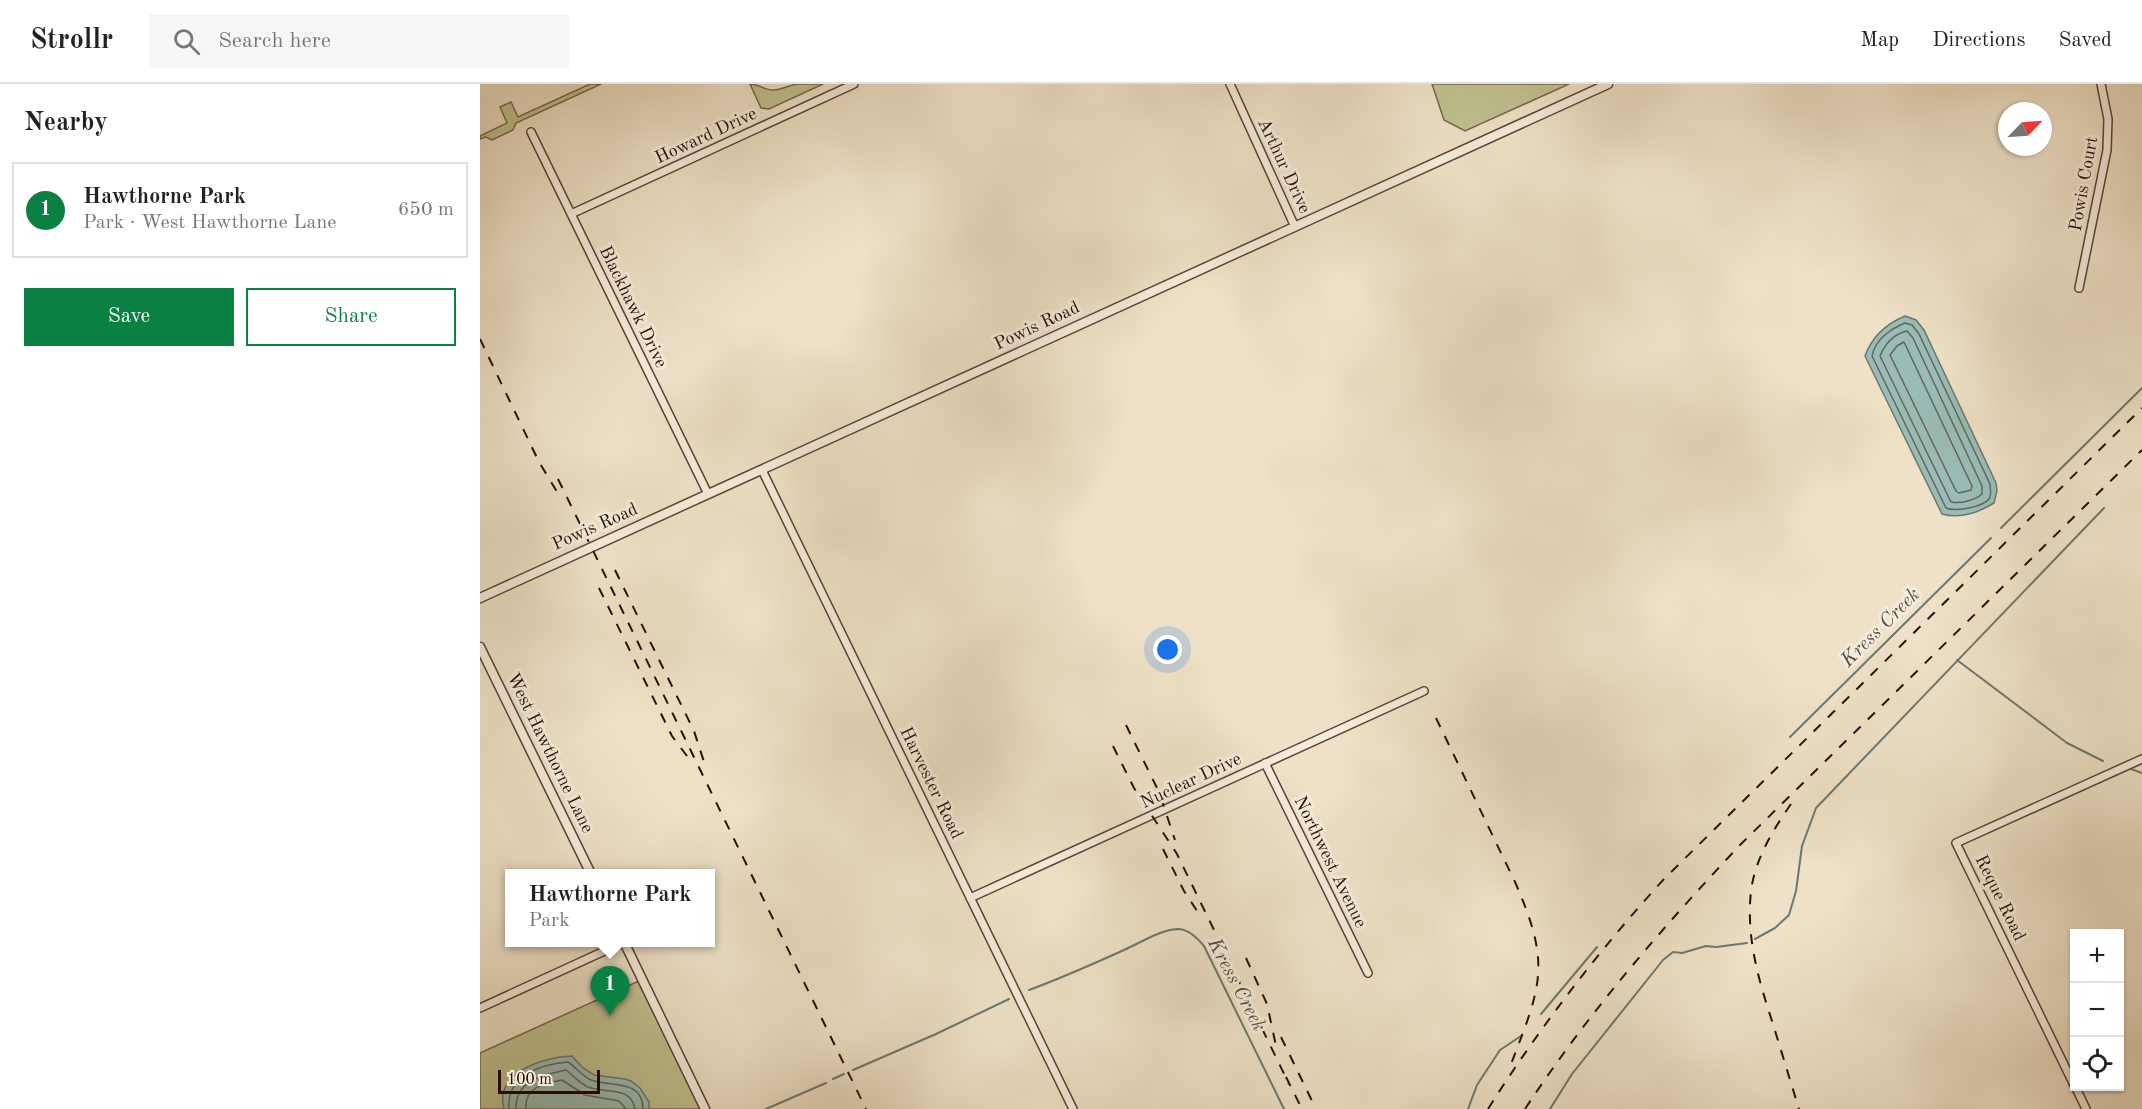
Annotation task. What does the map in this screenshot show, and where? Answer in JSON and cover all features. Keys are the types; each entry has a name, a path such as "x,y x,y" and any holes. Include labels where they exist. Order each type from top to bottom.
{"street":[{"name":"Howard Drive","path":"571,214 854,84"},
{"name":"Arthur Drive","path":"1230,84 1295,227"},
{"name":"Powis Road","path":"480,598 1608,84"},
{"name":"Powis Court","path":"2079,288 2108,144 2108,118 2101,84"},
{"name":"Blackhawk Drive","path":"531,132 708,494"},
{"name":"Harvester Road","path":"762,470 1073,1109"},
{"name":"West Hawthorne Lane","path":"480,647 589,869"},
{"name":"Nuclear Drive","path":"970,898 1424,691"},
{"name":"Reque Road","path":"2070,1076 1956,843 2142,759"},
{"name":"Northwest Avenue","path":"1265,763 1368,974"},
{"path":"480,1008 613,947"},
{"path":"626,947 705,1109"},
{"name":"Reque Road","path":"2077,1091 2086,1109"}],"green space":[{"path":"590,84 601,84 516,123 513,130 492,140 486,137 480,139 480,136 507,123 500,107 511,102 518,117"},
{"path":"750,84 773,90 798,84 823,84 769,109 761,108"},
{"path":"1432,84 1569,84 1465,131 1444,120"},
{"path":"641,980 705,1109 480,1109 480,1053"}],"water":[{"path":"1905,316 1916,320 1924,330 1996,483 1994,503 1982,510 1955,516 1942,514 1865,356 1880,332"},
{"path":"572,1056 583,1068 594,1075 631,1081 640,1088 649,1102 649,1109 504,1109 503,1096 506,1085 514,1076 536,1063"}],"waterway":[{"name":"Kress Creek","path":"2001,528 2142,388"},
{"path":"1755,939 1775,928 1789,915 1796,891 1802,846 1816,808 2104,508"},
{"name":"Kress Creek","path":"1790,737 1991,538"},
{"path":"1957,660 2067,743 2103,761"},
{"path":"2131,769 2142,773"},
{"name":"Kress Creek","path":"1029,990 1089,966 1157,934 1177,929 1189,932 1204,946 1284,1109"},
{"name":"Kress Creek","path":"1550,1109 1572,1074 1663,960 1673,952 1682,953 1706,946 1747,943"},
{"path":"1541,1014 1597,947"},
{"name":"Kress Creek","path":"853,1070 1009,999"},
{"path":"1468,1109 1477,1085 1500,1050 1521,1036"},
{"name":"Kress Creek","path":"833,1079 844,1074"},
{"name":"Kress Creek","path":"766,1109 826,1083"}],"railway":[{"path":"480,339 539,462 559,495"},
{"path":"1488,1109 1528,1048 1571,990 1665,878 2142,408"},
{"path":"1525,1109 1600,1005 1682,908 1740,845 2142,450"},
{"path":"558,479 866,1109"},
{"path":"615,570 694,731 705,765"},
{"path":"599,588 672,736 690,760"},
{"path":"1436,718 1515,882 1534,934 1538,955 1535,993 1511,1064"},
{"path":"1126,725 1159,792 1175,840"},
{"path":"1113,746 1134,788 1177,854 1289,1084"},
{"path":"1791,804 1771,835 1756,868 1751,891 1750,925 1758,973 1799,1109"},
{"path":"1163,849 1184,891 1201,917"},
{"path":"1246,958 1267,1004 1276,1046"},
{"path":"1281,1037 1316,1109"},
{"path":"1286,1077 1302,1109"}],"place":[{"name":"Hawthorne Park","path":"610,1016"}]}
